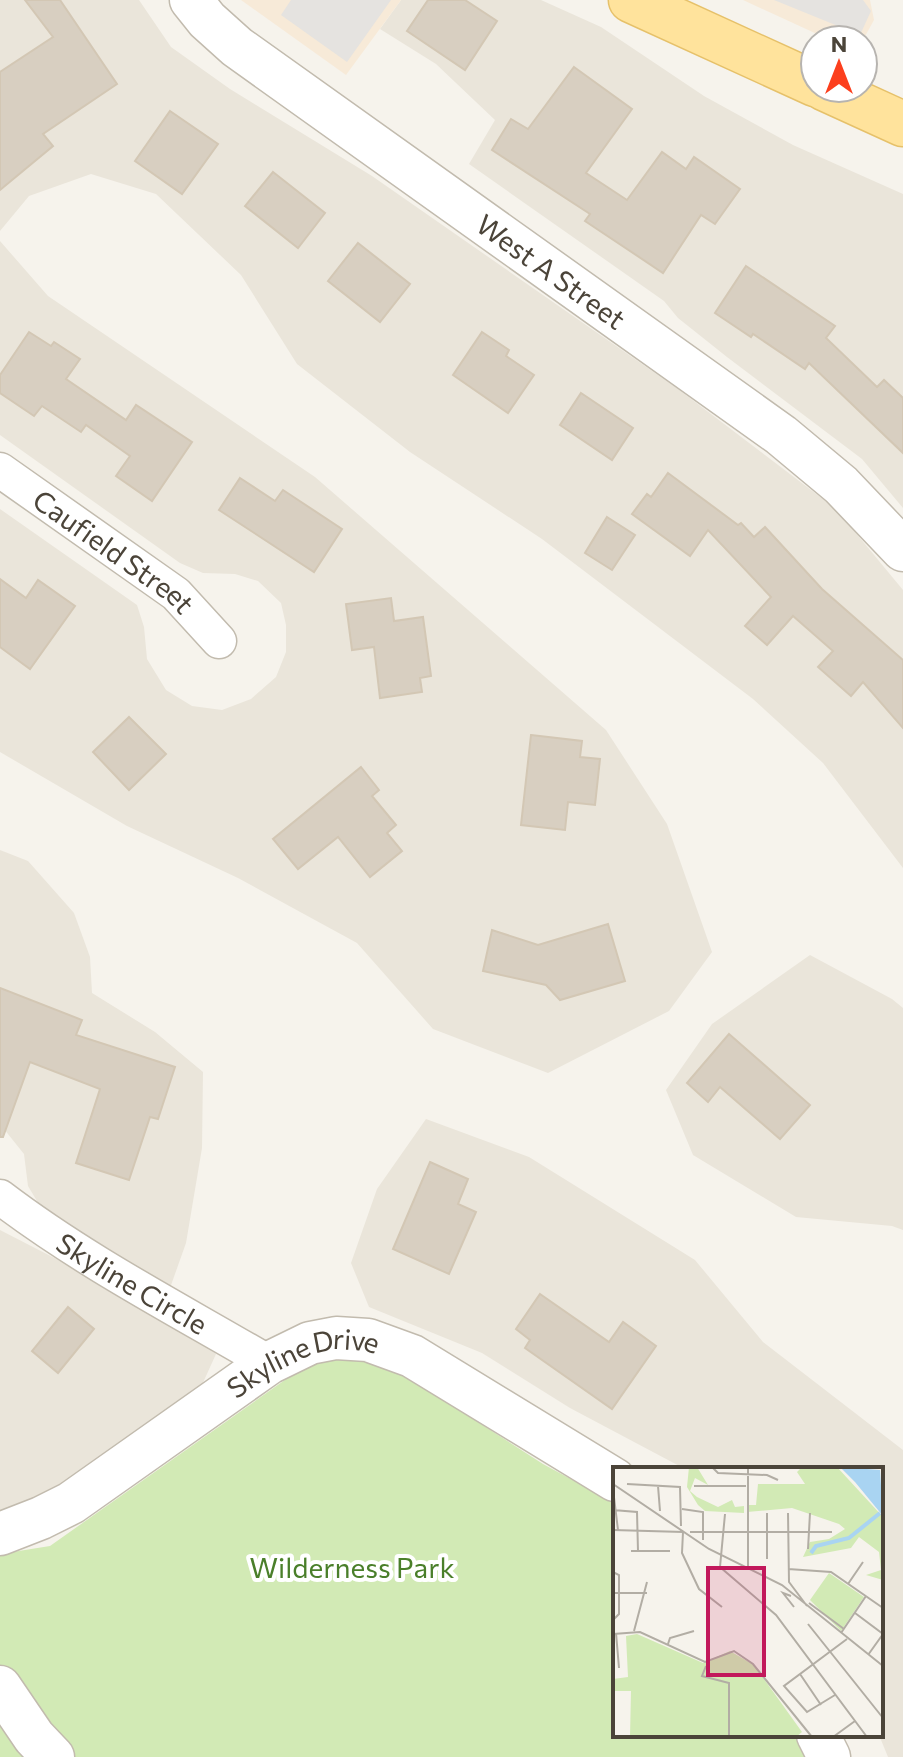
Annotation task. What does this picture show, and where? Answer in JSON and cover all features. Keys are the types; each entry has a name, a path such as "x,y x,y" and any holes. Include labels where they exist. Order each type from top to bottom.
{"main road":[{"path":"636,1 799,77"},
{"path":"859,104 903,124"}],"street":[{"name":"West A Street","path":"191,0 237,47 805,453 857,500 903,550"},
{"name":"Caufield Street","path":"0,470 176,594 219,641"},
{"name":"Skyline Circle","path":"0,1197 27,1218 127,1280 269,1363"},
{"name":"Skyline Drive","path":"0,1534 71,1503 269,1363 296,1348 321,1340 351,1338 386,1344 412,1356 613,1479"},
{"path":"0,1687 34,1737 53,1757"},
{"path":"819,1737 829,1757"}],"shaded area":[{"path":"0,0 139,0 171,47 230,89 372,176 678,389 836,509 903,590 903,868 823,763 753,699 542,539 410,452 297,364 241,275 156,194 91,174 29,196 0,231"},
{"path":"241,0 401,0 346,75"},
{"path":"291,0 391,0 347,62 281,15"},
{"path":"401,0 541,0 601,27 704,96 793,145 903,194 903,508 862,459 678,318 664,301 469,164 495,120 436,64 380,29"},
{"path":"743,0 870,0 874,20 872,24 799,26"},
{"path":"774,0 863,0 871,11 865,24 833,24"},
{"path":"0,241 48,296 315,477 606,730 667,824 712,952 669,1011 548,1073 433,1029 357,943 238,878 127,826 0,752 0,509 137,605 144,627 147,659 166,690 192,706 222,710 251,699 276,677 286,652 286,625 281,603 258,581 235,574 203,573 180,563 0,435"},
{"path":"0,850 28,861 74,913 90,957 92,993 155,1032 203,1072 202,1148 186,1243 170,1288 43,1211 28,1186 24,1154 0,1124"},
{"path":"810,955 903,1008 903,1230 892,1226 796,1217 693,1155 666,1090 712,1024"},
{"path":"426,1119 529,1157 695,1260 763,1342 903,1450 903,1757 888,1757 880,1737 883,1737 883,1467 681,1467 570,1408 482,1353 369,1307 351,1263 377,1189"},
{"path":"0,1230 134,1299 189,1332 216,1354 201,1387 72,1480 0,1517"}],"green space":[{"name":"Wilderness Park","path":"326,1356 385,1362 543,1464 613,1502 613,1737 800,1737 809,1757 0,1757 0,1554 50,1546 309,1363"}],"building":[{"path":"25,0 60,0 117,84 43,134 53,146 0,190 0,72 53,37"},
{"path":"428,0 465,0 497,21 465,70 407,31"},
{"path":"574,67 632,109 586,173 627,200 662,152 686,169 694,157 740,189 715,224 701,215 663,273 585,221 590,214 492,150 511,119 528,129"},
{"path":"170,111 218,144 182,194 135,161"},
{"path":"273,172 325,213 298,248 245,206"},
{"path":"358,243 410,284 380,322 328,281"},
{"path":"746,266 835,326 826,338 877,387 884,380 903,398 903,453 809,363 805,369 715,313"},
{"path":"29,332 51,346 54,342 80,359 66,379 126,420 136,405 192,442 152,501 116,476 130,456 86,425 81,432 42,406 34,416 0,393 0,375"},
{"path":"482,332 509,350 506,356 534,375 508,413 453,375"},
{"path":"581,393 633,428 612,460 560,425"},
{"path":"668,473 738,525 741,523 754,537 765,527 822,589 903,660 903,728 863,682 851,696 818,667 833,651 793,616 767,645 745,626 771,597 708,530 690,556 632,514 647,494 651,497"},
{"path":"240,478 275,501 283,490 342,529 314,572 219,510"},
{"path":"607,517 635,535 612,570 585,553"},
{"path":"0,579 26,598 38,580 75,606 30,669 0,647"},
{"path":"391,598 394,621 423,617 431,676 420,678 422,692 380,698 374,647 352,650 346,604"},
{"path":"129,717 166,754 129,790 93,752"},
{"path":"531,735 582,741 580,757 600,759 595,805 568,802 565,830 521,825"},
{"path":"361,767 379,790 372,796 396,825 387,833 402,851 370,877 338,837 298,869 273,839"},
{"path":"608,924 625,981 560,1000 546,985 483,971 492,930 538,945"},
{"path":"0,988 82,1020 76,1035 175,1067 158,1119 150,1117 129,1180 76,1163 100,1089 30,1062 3,1137 0,1137"},
{"path":"729,1034 810,1105 780,1139 720,1087 708,1102 687,1083"},
{"path":"430,1162 468,1179 458,1204 476,1212 449,1274 393,1249"},
{"path":"540,1294 609,1342 623,1322 656,1346 612,1409 525,1348 530,1340 516,1329"},
{"path":"68,1307 94,1329 58,1373 32,1351"}]}
